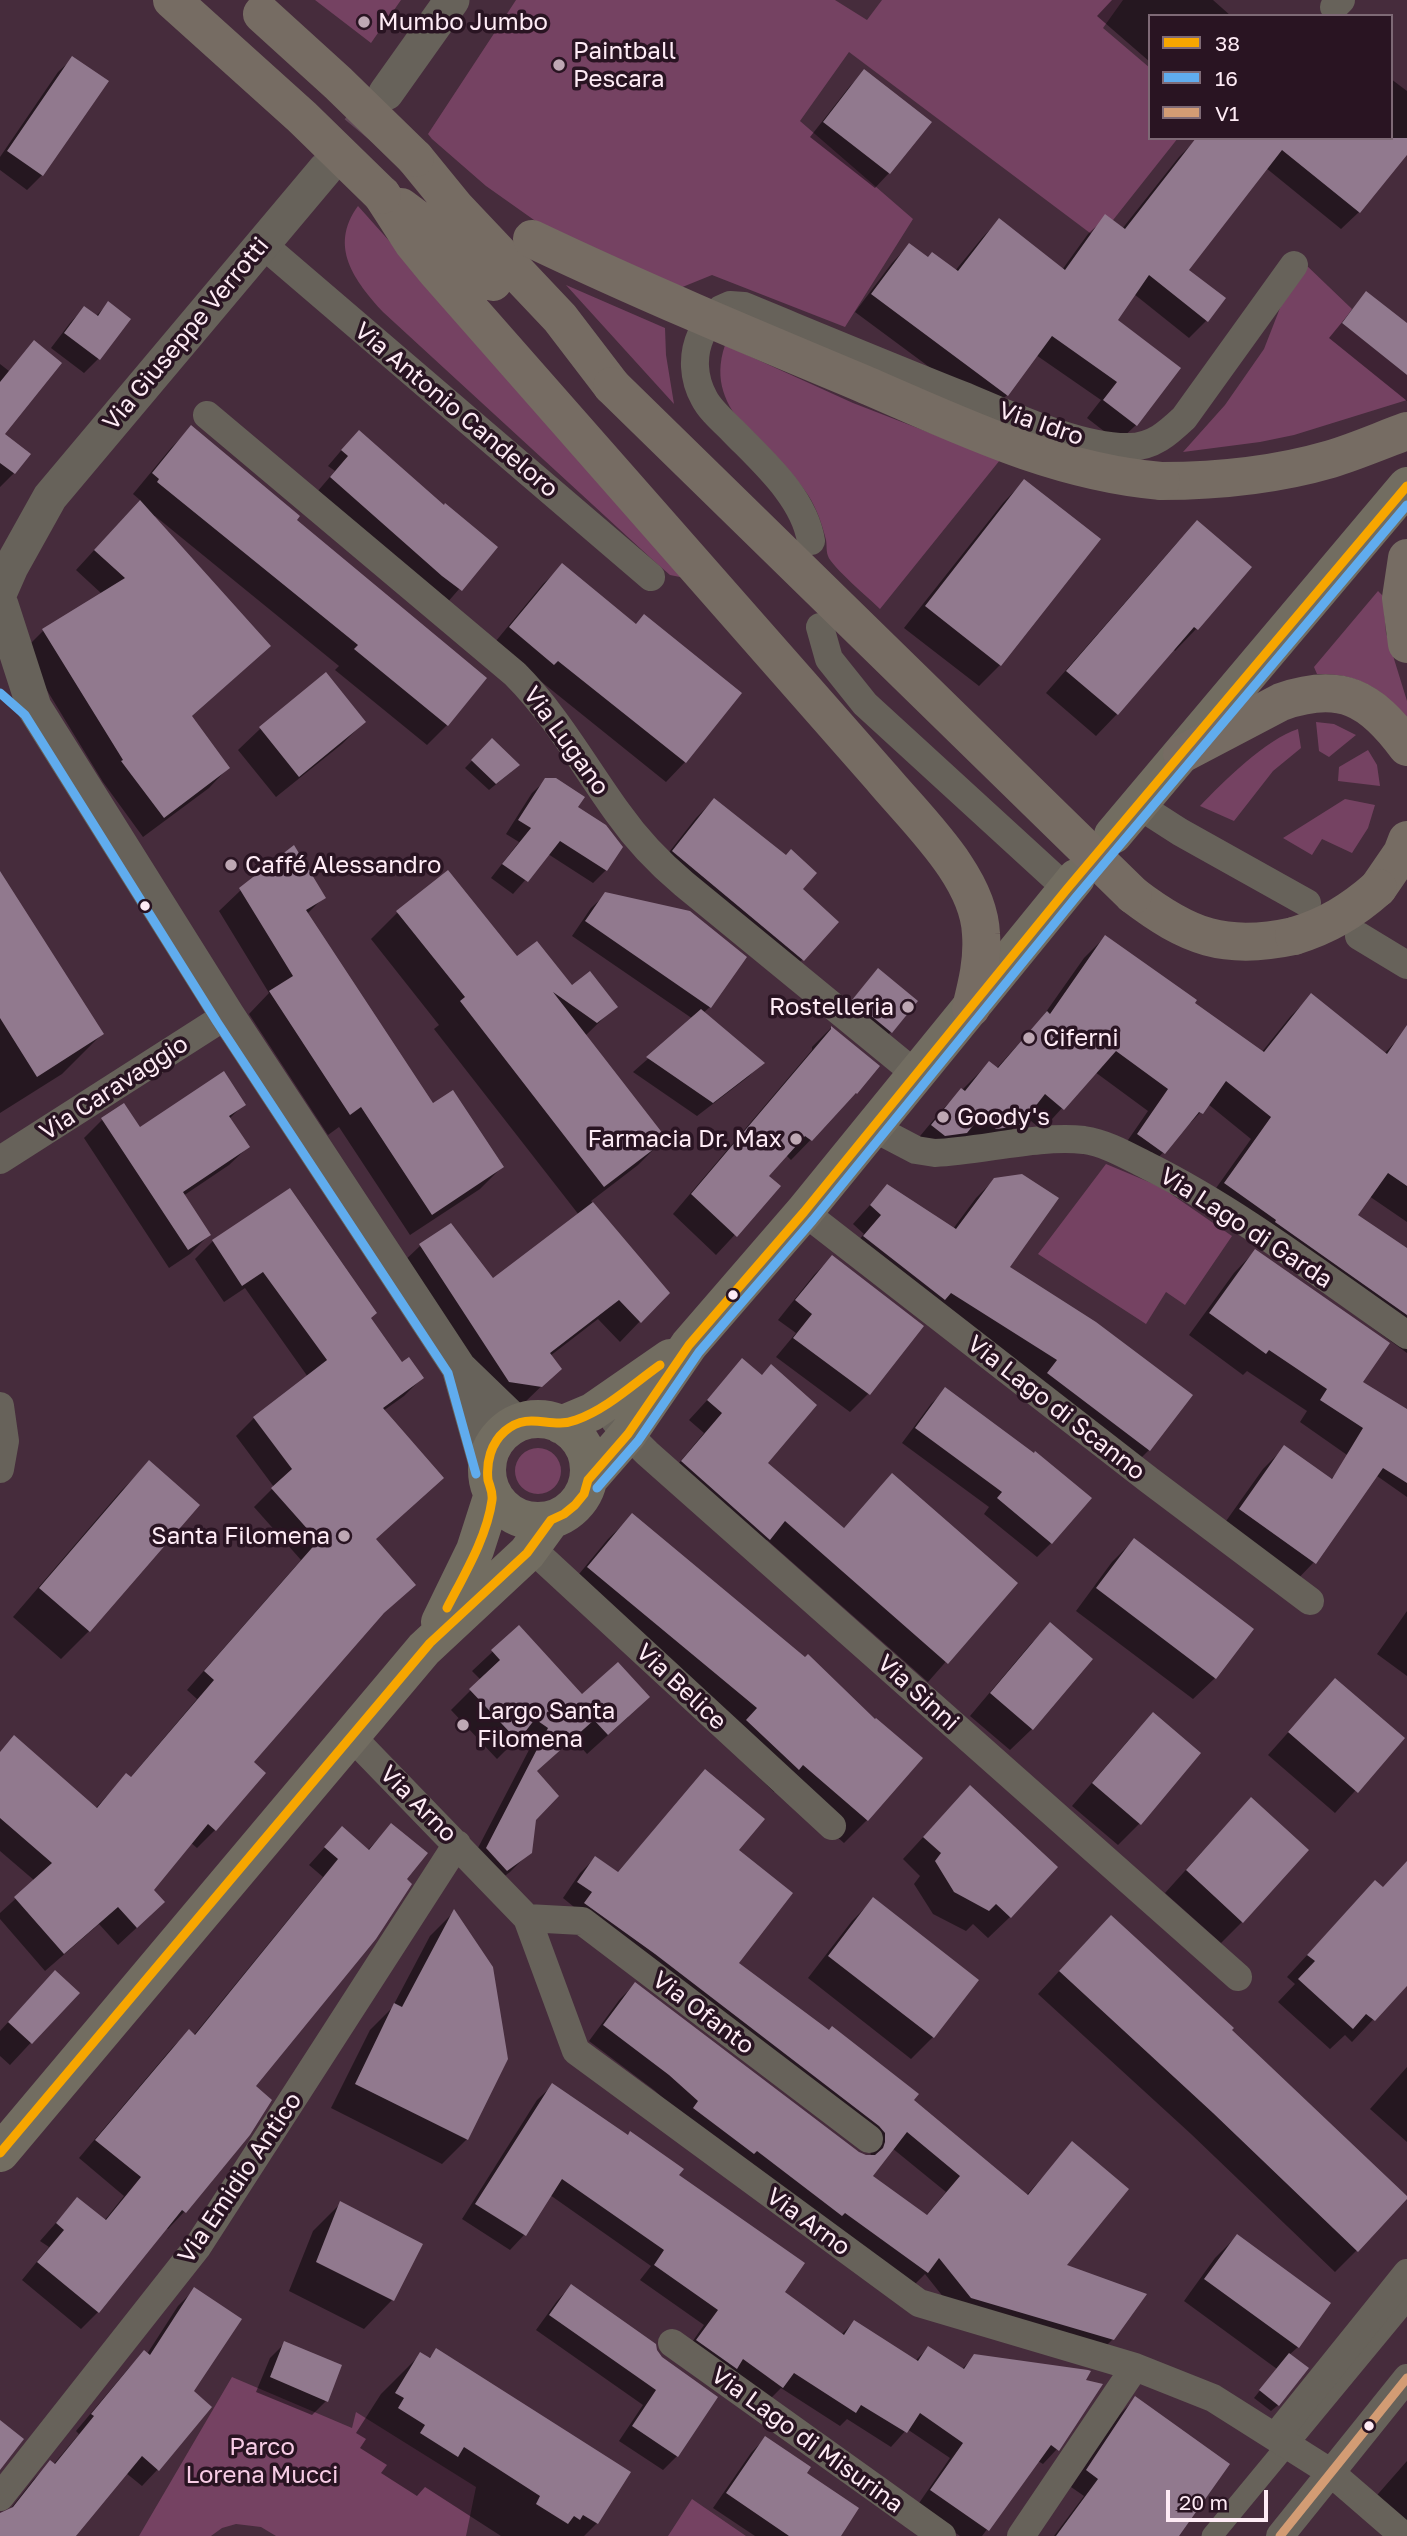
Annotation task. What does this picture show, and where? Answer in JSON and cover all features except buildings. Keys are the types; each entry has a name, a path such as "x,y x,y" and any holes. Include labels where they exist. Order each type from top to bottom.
{"highway":[{"path":"172,0 302,117 382,195 431,228 511,261 646,292 1027,452 1098,473 1161,481 1227,479 1300,467 1407,431"},
{"path":"246,0 338,83 415,158 474,204 511,261 560,318 612,386 1133,895 1177,926 1220,940 1245,943 1301,920 1335,920 1350,911 1378,888 1402,853 1407,840"},
{"path":"382,195 413,243 436,271 882,778 947,856 971,894 978,911 981,932 979,974 971,1008"},
{"path":"1407,558 1401,598 1407,645"},
{"path":"1182,754 1281,702 1326,693 1366,704 1379,713 1407,747"}],"main road":[{"path":"1113,835 1407,486"},
{"path":"588,1480 628,1434 689,1345 874,1128 1072,883"},
{"path":"561,1425 601,1406 689,1345"},
{"path":"0,2153 430,1643 541,1534 575,1506 584,1494 589,1464 574,1434 561,1425 546,1420 531,1420 517,1424 495,1443 489,1456 490,1483 471,1559 430,1643"},
{"path":"490,1483 504,1508 518,1517 534,1521 541,1534"}],"street":[{"path":"386,93 452,0"},
{"name":"Via Giuseppe Verrotti","path":"0,600 11,567 50,497 324,171"},
{"name":"Via Antonio Candeloro","path":"261,243 651,577"},
{"name":"Via Idro","path":"721,309 730,305 744,306 1053,431 1111,446 1130,447 1147,445 1167,434 1184,418 1294,265"},
{"path":"701,335 695,349 695,363 696,377 705,401 758,456 792,497 803,516 811,541"},
{"name":"Via Lugano","path":"207,415 515,674 545,707 619,815 654,857 917,1075"},
{"name":"Via Giuseppe Verrotti","path":"0,538 50,497"},
{"path":"0,600 34,708"},
{"path":"820,627 829,659 865,704 1072,883"},
{"path":"0,676 34,708 227,1015 459,1368 517,1424"},
{"path":"1139,805 1301,920"},
{"path":"1359,936 1407,965"},
{"name":"Via Caravaggio","path":"0,1160 227,1015"},
{"name":"Via Lago di Garda","path":"874,1128 916,1150 935,1153 1054,1140 1082,1140 1106,1146 1161,1172 1213,1202 1407,1335"},
{"name":"Via Lago di Scanno","path":"804,1212 1149,1480 1310,1601"},
{"path":"459,1368 490,1483"},
{"path":"0,1406 5,1441 0,1469"},
{"name":"Via Sinni","path":"601,1406 628,1434 1238,1977"},
{"name":"Via Belice","path":"541,1534 832,1826"},
{"name":"Via Arno","path":"351,1736 527,1918 576,2051 919,2303 1135,2367 1213,2398 1330,2472 1404,2536"},
{"name":"Via Emidio Antico","path":"0,2497 198,2246 457,1844"},
{"name":"Via Ofanto","path":"527,1918 582,1921 869,2139"},
{"path":"1212,2536 1407,2273"},
{"path":"1281,2441 1407,2300"},
{"name":"Via Lago di Misurina","path":"672,2343 942,2536"},
{"path":"1021,2536 1135,2367"},
{"path":"1280,2536 1407,2378"}],"green space":[{"name":"Mumbo Jumbo","path":"315,0 401,0 371,43"},
{"path":"516,0 835,0 867,20 882,0 1123,0 1103,28 1148,66 1148,140 1176,140 1098,239 849,52 800,121 913,219 845,327 712,275 680,288 551,232 486,186 428,134"},
{"path":"358,206 685,572 680,577 670,575 655,562 383,312 355,276 345,249 349,221"},
{"path":"1304,263 1352,309 1342,323 1407,375 1407,400 1294,435 1183,452 1225,405 1264,349 1289,285"},
{"path":"566,285 665,328 666,355 674,404"},
{"path":"725,345 853,403 1000,460 880,609 831,561 827,554 821,522 808,495 732,410 723,391 720,370"},
{"path":"1378,591 1383,596 1386,633 1407,701 1407,722 1390,700 1369,685 1345,676 1317,674 1314,667"},
{"path":"1316,722 1334,724 1356,735 1329,757 1319,751"},
{"path":"1298,729 1301,748 1273,771 1234,821 1200,806 1259,751"},
{"path":"1368,750 1377,765 1380,786 1338,781 1339,767"},
{"path":"1345,799 1375,805 1368,828 1352,853 1322,839 1312,855 1283,838"},
{"path":"1106,1164 1161,1187 1232,1236 1185,1305 1166,1292 1146,1324 1038,1254"},
{"path":"538,1448 555,1454 561,1471 555,1488 538,1494 521,1488 515,1471 521,1454"},
{"name":"Parco Lorena Mucci","path":"232,2377 352,2428 356,2412 476,2487 466,2536 276,2536 261,2527 236,2524 222,2528 211,2536 139,2536"},
{"path":"692,2499 746,2536 668,2536"}],"tunnel":[{"path":"324,171 386,93"}],"transit line":[{"name":"38","path":"0,2153 430,1643 527,1553 551,1520 575,1505 584,1494 588,1480 628,1434 689,1345 804,1212 1067,889 1407,486"},
{"name":"16","path":"597,1488 638,1441 699,1352 813,1220 1076,897 1407,505"},
{"name":"16","path":"0,693 25,715 217,1022 448,1373 476,1474"},
{"name":"38","path":"447,1608 485,1528 492,1497 488,1466 493,1447 500,1436 514,1425 523,1422 557,1423 576,1420 609,1403 660,1365"},
{"name":"V1","path":"1280,2536 1407,2378"}],"place":[{"name":"Mumbo Jumbo","path":"364,22"},
{"name":"Paintball Pescara","path":"559,65"},
{"name":"Caffé Alessandro","path":"231,865"},
{"name":"Rostelleria","path":"908,1007"},
{"name":"Ciferni","path":"1029,1038"},
{"name":"Goody's","path":"943,1117"},
{"name":"Farmacia Dr. Max","path":"796,1139"},
{"name":"Santa Filomena","path":"344,1536"},
{"name":"Largo Santa Filomena","path":"463,1725"}]}
